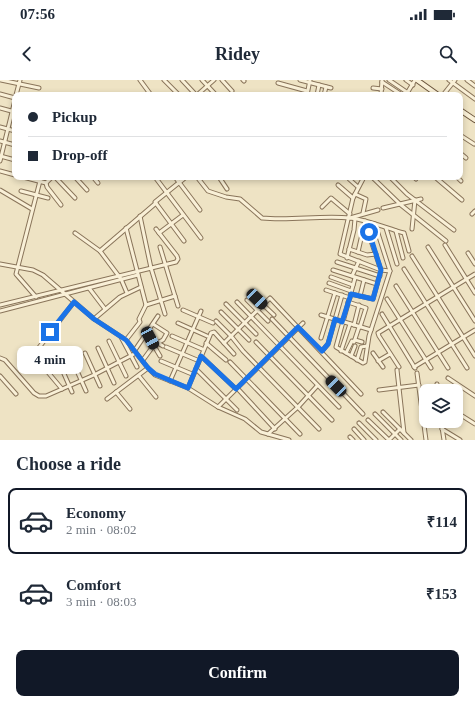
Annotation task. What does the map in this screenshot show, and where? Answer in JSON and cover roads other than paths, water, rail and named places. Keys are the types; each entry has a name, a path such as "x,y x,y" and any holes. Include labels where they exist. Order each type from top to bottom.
{"main road":[{"path":"416,80 434,92"},
{"path":"463,112 475,120"}],"street":[{"path":"1,80 39,88"},
{"path":"17,92 20,80"},
{"path":"141,80 149,92"},
{"path":"164,80 176,92"},
{"path":"182,80 194,92"},
{"path":"202,80 213,92"},
{"path":"201,92 214,80"},
{"path":"222,80 232,91"},
{"path":"300,80 310,81 331,88"},
{"path":"389,80 404,92"},
{"path":"406,80 412,85"},
{"path":"408,92 416,80"},
{"path":"449,80 454,81 475,99"},
{"path":"467,80 475,86"},
{"path":"307,92 310,81"},
{"path":"382,81 382,92"},
{"path":"382,81 398,92"},
{"path":"445,92 454,81"},
{"path":"278,84 304,92"},
{"path":"318,92 319,85"},
{"path":"325,92 326,87"},
{"path":"373,88 382,89"},
{"path":"0,94 12,98"},
{"path":"0,108 12,111"},
{"path":"0,161 12,115"},
{"path":"0,127 12,130"},
{"path":"463,137 474,144"},
{"path":"0,141 12,144"},
{"path":"1,156 12,159"},
{"path":"0,171 12,174"},
{"path":"36,180 46,183"},
{"path":"46,183 50,180"},
{"path":"57,180 75,198"},
{"path":"78,180 87,190"},
{"path":"157,180 201,238"},
{"path":"100,251 156,203 156,200 182,180"},
{"path":"199,180 208,191 226,197 240,199 262,218 349,216 378,210"},
{"path":"221,180 228,189"},
{"path":"350,180 358,187"},
{"path":"362,180 353,198 339,254 381,270 390,271"},
{"path":"375,180 445,243 475,293"},
{"path":"439,180 462,200"},
{"path":"39,301 16,274 40,181"},
{"path":"394,181 415,200 454,230"},
{"path":"179,182 200,210"},
{"path":"46,183 47,187 61,205"},
{"path":"338,185 353,198"},
{"path":"0,190 32,209"},
{"path":"21,191 48,198"},
{"path":"355,194 366,199 363,213"},
{"path":"322,207 332,198 349,216 355,219 373,223 405,234 409,251"},
{"path":"383,208 421,198"},
{"path":"412,229 415,200"},
{"path":"156,203 184,241"},
{"path":"472,214 475,211"},
{"path":"140,216 151,268 165,314"},
{"path":"159,233 183,216"},
{"path":"347,258 354,230 355,219"},
{"path":"358,252 365,221"},
{"path":"358,261 355,269 351,294 336,346 364,363 371,330 390,271 373,223"},
{"path":"329,283 351,294 373,299 381,270 369,235 373,223"},
{"path":"126,228 146,305"},
{"path":"0,311 89,288 121,279 151,268 176,262 178,257 156,228"},
{"path":"386,228 397,264"},
{"path":"396,231 403,258"},
{"path":"75,233 100,251 121,279 127,293"},
{"path":"160,247 178,306"},
{"path":"428,247 475,321"},
{"path":"349,249 368,255 376,254"},
{"path":"468,253 475,264"},
{"path":"412,256 475,356"},
{"path":"337,262 380,276"},
{"path":"0,264 37,272 94,319 126,340 148,368 155,374 170,382 188,388 218,407 245,419 257,429 268,434 290,440"},
{"path":"404,269 467,368"},
{"path":"333,270 377,284"},
{"path":"0,305 118,276 138,273"},
{"path":"404,433 398,369 378,334 399,319 475,274"},
{"path":"331,277 353,285"},
{"path":"360,296 364,280"},
{"path":"396,286 448,368"},
{"path":"94,319 127,293 141,287"},
{"path":"89,288 105,309"},
{"path":"326,290 342,295 351,294"},
{"path":"321,338 335,293"},
{"path":"322,351 328,344 342,295"},
{"path":"126,340 140,322 139,319 146,305 161,299 175,296"},
{"path":"224,343 270,298 322,351 328,360 361,394"},
{"path":"257,299 274,315"},
{"path":"387,299 431,368"},
{"path":"247,300 268,320"},
{"path":"62,389 34,354 74,302"},
{"path":"237,302 339,407"},
{"path":"348,302 366,308 354,342 351,356"},
{"path":"226,304 256,334"},
{"path":"341,350 359,305"},
{"path":"183,310 214,322 231,336 243,351 319,429"},
{"path":"170,382 201,311"},
{"path":"221,312 249,340"},
{"path":"382,314 414,367 475,330"},
{"path":"321,315 371,330"},
{"path":"0,358 5,360 36,395 46,396 94,375 131,356 136,352 158,316"},
{"path":"272,319 363,414"},
{"path":"178,322 207,336"},
{"path":"218,407 304,322"},
{"path":"153,324 167,333 162,340 157,343"},
{"path":"188,388 211,333 214,332 234,354"},
{"path":"147,334 160,356"},
{"path":"172,336 202,349"},
{"path":"121,337 137,367"},
{"path":"150,338 164,347 198,360"},
{"path":"110,341 126,376"},
{"path":"256,342 332,420"},
{"path":"354,342 362,342"},
{"path":"346,353 354,342"},
{"path":"206,343 226,360"},
{"path":"143,360 154,345"},
{"path":"357,360 361,347 367,346"},
{"path":"98,348 114,383"},
{"path":"85,353 100,386"},
{"path":"373,353 383,368"},
{"path":"378,361 390,354"},
{"path":"201,356 237,388 275,429"},
{"path":"161,361 192,374"},
{"path":"73,362 86,391"},
{"path":"230,362 300,434"},
{"path":"61,367 72,392"},
{"path":"107,399 148,368"},
{"path":"196,368 237,410"},
{"path":"379,390 419,384 417,373"},
{"path":"0,376 16,394"},
{"path":"139,376 156,397"},
{"path":"448,378 475,396"},
{"path":"268,434 298,407 317,386"},
{"path":"116,392 130,410"},
{"path":"384,412 411,440"},
{"path":"374,414 401,440"},
{"path":"463,416 475,424"},
{"path":"368,420 389,440 400,429"},
{"path":"359,423 376,440"},
{"path":"424,428 426,440"},
{"path":"442,429 444,440"},
{"path":"442,429 460,440"},
{"path":"354,430 364,440"}]}
